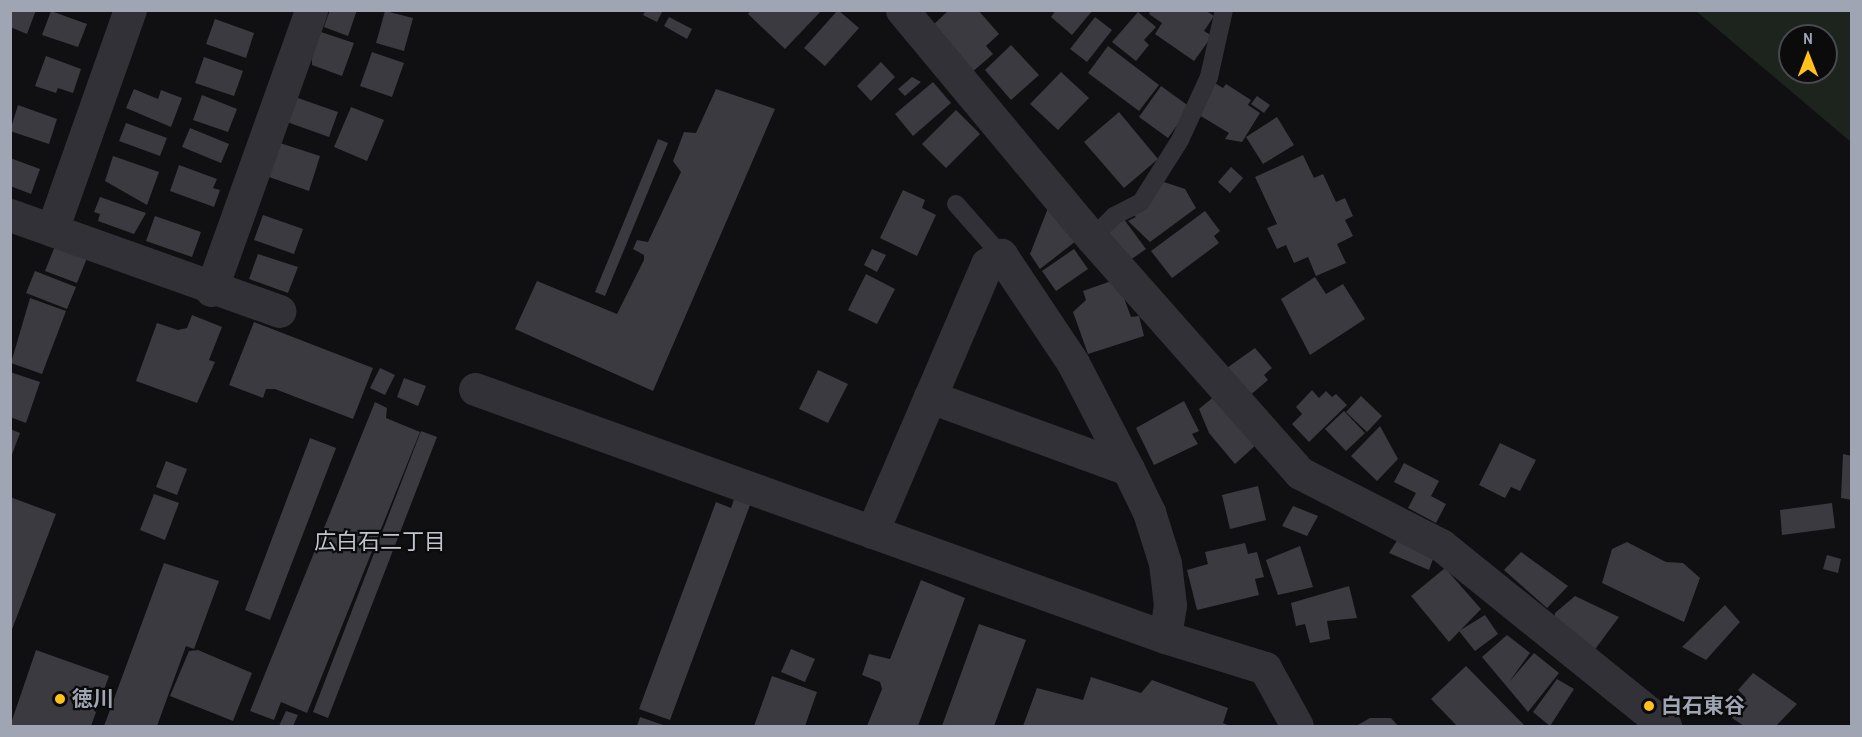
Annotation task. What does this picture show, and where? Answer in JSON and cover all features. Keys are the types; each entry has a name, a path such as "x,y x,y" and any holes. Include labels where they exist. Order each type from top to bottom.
{"street":[{"path":"52,230 130,10"},
{"path":"211,290 311,10"},
{"path":"902,10 1092,238 1300,473 1441,544 1665,726"},
{"path":"10,215 211,290 279,311"},
{"path":"872,532 987,264 1001,255 1073,363 1149,512 1165,563 1170,605 1165,637"},
{"path":"475,389 1165,637 1265,668 1297,726"},
{"path":"930,398 1128,469"}],"lane":[{"path":"1092,238 1114,216 1141,201 1180,140 1209,77 1224,10"},
{"path":"956,204 1001,255"}],"shaded area":[{"path":"1696,11 1851,11 1851,142 1782,84 1838,84 1838,24 1778,24 1778,80"}],"building":[{"path":"10,10 36,10 27,34 10,27"},
{"path":"330,10 357,10 348,36 324,27"},
{"path":"646,10 662,12 657,22 643,15"},
{"path":"751,10 822,10 785,49 748,14"},
{"path":"838,10 859,28 825,66 804,48"},
{"path":"949,10 978,10 999,34 986,46 993,54 970,74 932,26"},
{"path":"1056,10 1093,10 1072,35 1051,17"},
{"path":"1151,10 1205,10 1214,16 1204,31 1212,36 1194,61 1155,34 1162,23 1149,14"},
{"path":"51,11 87,24 78,47 42,35"},
{"path":"385,11 413,18 404,51 376,43"},
{"path":"1138,12 1156,27 1144,40 1149,45 1136,61 1112,42"},
{"path":"669,17 692,29 687,39 664,26"},
{"path":"1095,17 1112,30 1087,62 1070,49"},
{"path":"215,19 254,33 246,58 206,44"},
{"path":"312,29 354,43 342,76 312,65 312,57 303,53"},
{"path":"1011,45 1039,75 1011,100 985,70"},
{"path":"1108,46 1159,85 1139,111 1088,73"},
{"path":"372,52 404,63 392,97 360,86"},
{"path":"46,56 81,69 73,93 58,88 56,93 35,86"},
{"path":"204,57 243,71 234,96 195,83"},
{"path":"881,62 895,77 871,101 857,86"},
{"path":"1061,72 1089,98 1058,130 1030,104"},
{"path":"912,77 921,82 905,96 898,89"},
{"path":"933,82 951,103 913,136 895,114"},
{"path":"1213,82 1223,88 1226,84 1251,100 1248,105 1260,113 1242,142 1225,139 1229,133 1194,112"},
{"path":"1161,86 1190,107 1168,138 1139,117"},
{"path":"134,89 158,99 161,90 182,98 171,127 126,108"},
{"path":"716,89 775,109 653,391 515,329 537,281 617,314 644,260 644,255 633,249 637,240 648,242 681,172 673,161 684,132 696,133"},
{"path":"202,95 237,109 228,132 193,120"},
{"path":"1257,96 1270,105 1264,113 1251,104"},
{"path":"295,97 338,112 329,137 287,122"},
{"path":"18,105 57,119 49,144 10,131"},
{"path":"351,107 384,120 367,161 334,147"},
{"path":"956,110 980,134 946,168 922,144"},
{"path":"1119,112 1158,159 1124,188 1084,142"},
{"path":"1277,117 1294,145 1263,164 1246,137"},
{"path":"126,123 167,138 160,156 119,141"},
{"path":"190,128 229,144 221,163 182,147"},
{"path":"658,139 668,143 605,296 595,292"},
{"path":"280,143 320,156 309,191 269,177"},
{"path":"1303,155 1314,178 1323,174 1336,202 1345,198 1353,216 1345,220 1353,236 1337,244 1346,263 1316,276 1308,257 1294,263 1286,245 1277,249 1267,228 1277,224 1255,177"},
{"path":"113,156 159,172 147,205 105,181"},
{"path":"10,158 40,169 31,194 10,186"},
{"path":"179,165 217,179 213,188 220,190 214,207 170,191"},
{"path":"1231,167 1243,178 1230,193 1218,182"},
{"path":"1164,182 1185,189 1196,208 1150,242 1128,221 1136,217 1131,212"},
{"path":"903,190 925,200 922,208 936,215 917,256 880,238"},
{"path":"100,197 146,213 134,234 98,221 100,214 94,212"},
{"path":"1048,208 1076,241 1040,269 1030,254"},
{"path":"1205,211 1220,231 1214,236 1219,243 1172,278 1151,251"},
{"path":"263,215 303,229 294,254 254,240"},
{"path":"155,216 201,232 192,257 146,241"},
{"path":"1123,218 1146,249 1126,263 1103,233"},
{"path":"55,246 87,258 77,283 45,271"},
{"path":"872,249 886,255 877,272 864,265"},
{"path":"1074,249 1088,269 1056,291 1042,271"},
{"path":"258,254 298,267 288,293 249,279"},
{"path":"35,271 76,287 67,309 26,293"},
{"path":"866,274 895,289 877,324 848,310"},
{"path":"1315,277 1326,294 1343,284 1365,319 1310,355 1281,299"},
{"path":"1117,279 1131,317 1139,316 1144,336 1088,354 1073,312 1086,300 1083,291"},
{"path":"30,298 66,311 42,374 11,363"},
{"path":"192,315 222,327 209,360 215,362 197,403 136,381 157,323 178,330 187,328"},
{"path":"254,322 373,368 353,419 275,389 266,389 263,398 229,385"},
{"path":"1255,348 1272,368 1264,375 1268,380 1248,397 1224,370"},
{"path":"380,368 395,375 385,395 370,388"},
{"path":"818,370 848,384 828,423 799,409"},
{"path":"10,372 40,382 26,423 10,417"},
{"path":"404,378 426,386 418,406 397,397"},
{"path":"1312,390 1319,398 1326,391 1332,397 1336,394 1347,405 1309,442 1292,424 1302,414 1296,407"},
{"path":"1216,395 1258,443 1235,464 1209,433 1199,409"},
{"path":"1361,396 1382,416 1367,432 1346,412"},
{"path":"1184,401 1199,431 1192,434 1198,444 1154,465 1136,428"},
{"path":"375,402 387,408 386,418 420,432 307,713 281,702 274,720 250,711"},
{"path":"1344,411 1365,433 1346,451 1325,429"},
{"path":"1380,426 1398,459 1377,481 1351,456"},
{"path":"10,429 20,433 11,457 10,457"},
{"path":"421,431 437,437 328,718 313,712"},
{"path":"310,438 336,448 270,620 245,610"},
{"path":"1500,443 1536,460 1520,491 1511,487 1505,498 1479,485"},
{"path":"1843,454 1852,456 1852,500 1841,498"},
{"path":"166,461 187,469 177,495 156,487"},
{"path":"1404,463 1439,481 1431,496 1446,504 1436,523 1408,508 1416,493 1394,482"},
{"path":"1258,486 1266,520 1230,529 1222,495"},
{"path":"154,494 179,503 165,540 140,530"},
{"path":"10,497 56,514 11,632 10,632"},
{"path":"734,499 750,505 670,720 639,709 716,502 731,508"},
{"path":"1832,503 1835,528 1782,535 1780,510"},
{"path":"1293,506 1318,516 1307,536 1282,526"},
{"path":"1400,536 1436,551 1429,570 1389,553"},
{"path":"1627,542 1666,562 1683,563 1700,578 1684,622 1602,583 1612,549"},
{"path":"1245,543 1248,554 1257,552 1264,577 1255,579 1259,595 1197,610 1187,570 1208,564 1205,552"},
{"path":"1300,546 1313,587 1278,595 1266,560"},
{"path":"1521,552 1568,586 1547,608 1504,570"},
{"path":"1827,555 1841,559 1838,573 1823,569"},
{"path":"164,563 219,581 194,649 186,646 157,726 104,726"},
{"path":"1445,568 1481,609 1449,642 1411,596"},
{"path":"921,580 965,598 918,726 867,726 882,689 880,682 862,675 869,654 890,659"},
{"path":"1349,586 1357,618 1327,621 1330,639 1310,643 1305,624 1296,626 1291,603"},
{"path":"1575,596 1619,617 1593,652 1554,624 1555,613"},
{"path":"1725,605 1740,622 1706,660 1682,647"},
{"path":"1485,615 1498,634 1475,651 1459,631"},
{"path":"979,624 1026,640 994,726 942,726"},
{"path":"1507,635 1530,653 1509,682 1534,653 1559,673 1528,712 1482,657"},
{"path":"791,649 815,659 805,682 781,672"},
{"name":"徳川","path":"36,650 109,676 91,726 10,726"},
{"path":"198,650 252,673 233,721 170,696 189,651"},
{"path":"1466,666 1525,726 1457,726 1431,699"},
{"path":"1753,673 1797,704 1776,726 1744,726 1732,718 1738,699 1746,698 1738,690"},
{"path":"772,676 817,692 805,726 754,726"},
{"path":"1091,677 1141,693 1152,680 1228,708 1223,723 1230,726 1023,726 1037,688 1083,700"},
{"path":"1557,679 1574,689 1550,726 1533,712"},
{"path":"286,711 298,715 293,726 279,726"},
{"path":"640,717 666,726 637,726"},
{"path":"1370,718 1391,718 1398,726 1356,726"}],"place":[{"name":"徳川","path":"60,699"},
{"name":"白石東谷","path":"1649,706"}],"district":[{"name":"広白石二丁目","path":"380,542"}]}
